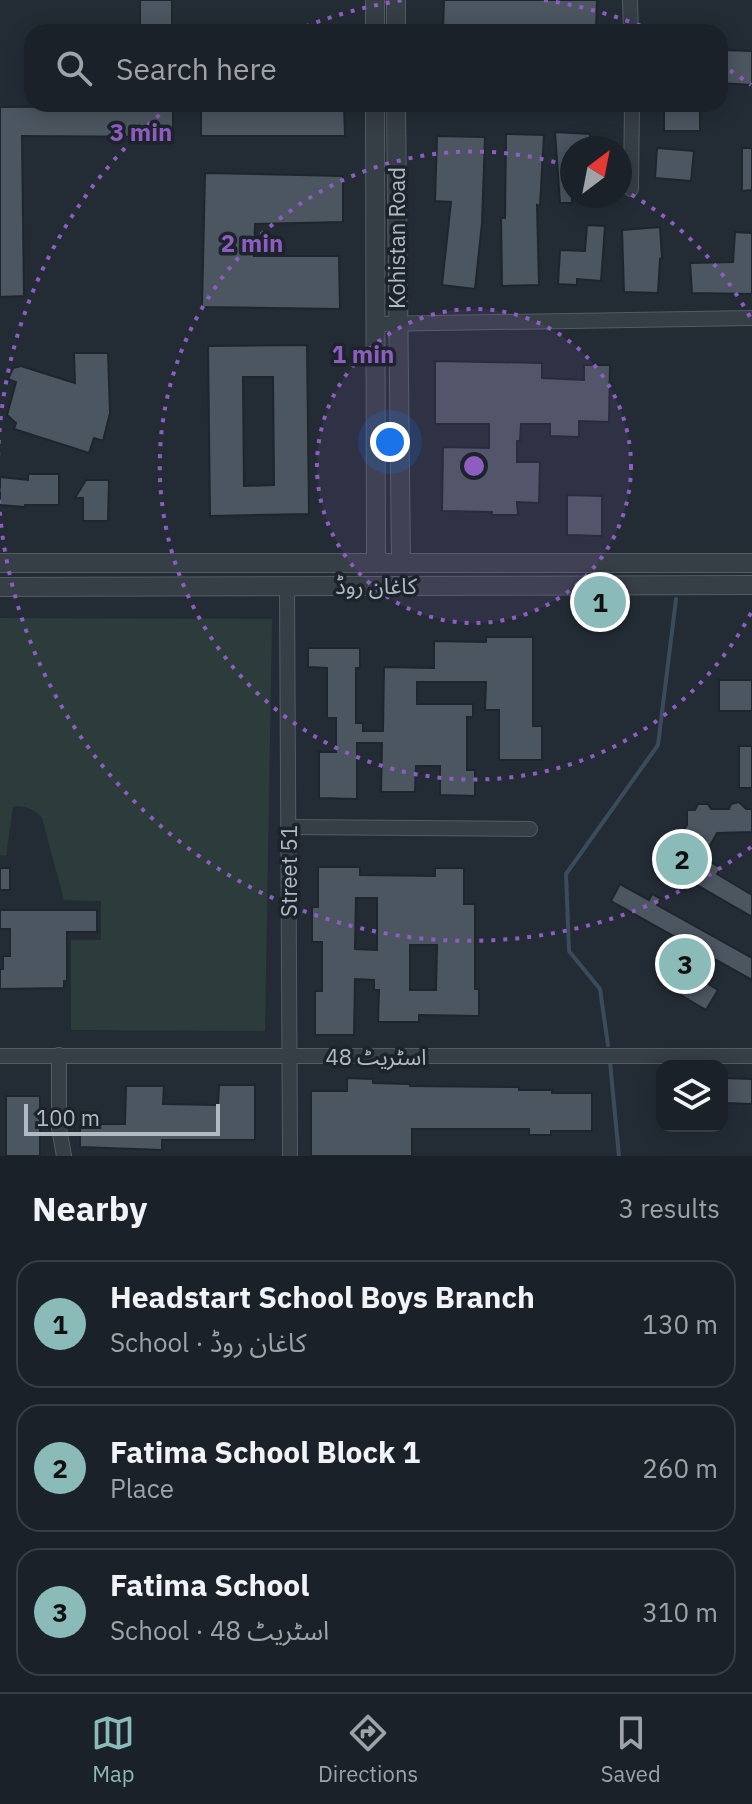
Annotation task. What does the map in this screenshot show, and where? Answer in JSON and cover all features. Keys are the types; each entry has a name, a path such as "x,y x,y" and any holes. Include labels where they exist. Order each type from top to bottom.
{"street":[{"path":"375,0 375,24"},
{"path":"396,0 396,24"},
{"path":"630,0 631,24"},
{"name":"Kohistan Road","path":"375,112 376,563"},
{"name":"Kohistan Road","path":"396,112 401,563"},
{"path":"632,112 632,136"},
{"path":"375,324 752,318"},
{"name":"کاغان روڈ","path":"0,563 752,563"},
{"path":"121,563 121,587"},
{"name":"کاغان روڈ","path":"0,587 752,585"},
{"name":"Street 51","path":"287,586 290,1156"},
{"path":"289,827 530,829"},
{"path":"59,1055 59,1128 64,1156"},
{"name":"اسٹریٹ 48","path":"0,1056 752,1056"}],"shaded area":[{"path":"0,618 272,619 265,1031 71,1030 71,940 101,940 101,901 64,900 42,818 29,808 13,807 6,856 0,855"}],"building":[{"path":"140,0 172,0 172,24 140,24"},
{"path":"444,0 597,0 596,24 443,24"},
{"path":"728,50 752,51 752,85 728,84"},
{"path":"0,107 24,107 24,112 173,112 173,137 22,136 24,296 0,297"},
{"path":"201,112 344,112 345,136 201,136"},
{"path":"664,112 700,112 700,131 664,131"},
{"path":"555,132 590,134 560,136 560,203"},
{"path":"506,134 544,135 540,206 537,205 539,285 502,286 501,218 505,218"},
{"path":"437,136 485,137 482,223 475,289 442,285 451,202 435,201"},
{"path":"657,148 694,151 691,181 655,178"},
{"path":"742,148 752,148 752,190 742,191"},
{"path":"205,173 343,176 343,222 255,224 254,256 339,256 340,309 202,307"},
{"path":"587,225 605,226 601,281 577,279 577,285 558,284 560,250 585,251"},
{"path":"660,227 662,258 658,293 624,292 622,230"},
{"path":"735,232 752,233 752,294 692,293 690,263 733,262"},
{"path":"307,345 309,514 210,516 208,346","holes":["243,377 273,377 274,485 244,486"]},
{"path":"74,353 108,353 110,413 103,441 94,438 89,453 14,429 16,423 7,415 16,382 8,379 13,368 21,366 75,383"},
{"path":"435,361 542,363 542,378 584,380 584,365 610,365 609,422 579,421 579,437 550,436 550,424 521,424 517,462 540,462 539,503 517,502 518,515 442,511 443,447 489,448 489,424 435,424"},
{"path":"28,474 59,474 59,505 0,505 0,477 28,480"},
{"path":"86,480 109,480 108,521 83,521 83,498 75,498"},
{"path":"567,495 602,496 602,536 567,535"},
{"path":"486,637 533,637 533,726 542,726 542,760 499,760 499,710 485,710 486,682 417,682 417,704 473,704 473,717 467,717 467,770 475,770 475,796 440,795 440,766 416,766 415,792 381,792 382,743 357,743 357,799 319,798 319,752 336,752 336,718 327,718 327,668 308,667 308,648 360,648 360,668 356,668 356,723 363,723 363,731 383,731 384,667 434,668 434,641 486,642"},
{"path":"719,680 752,680 752,711 719,711"},
{"path":"739,746 752,746 752,788 739,788"},
{"path":"739,802 746,809 752,809 752,832 717,833 703,858 721,868 717,874 752,895 752,917 659,863 673,835 681,834 687,825 687,810 695,810 698,804 708,804 711,809 729,809 731,804"},
{"path":"318,867 360,867 360,875 435,876 435,868 464,868 464,904 475,904 475,989 479,989 479,1016 419,1015 419,1022 378,1022 379,990 374,990 374,980 355,979 354,1035 315,1035 315,991 322,991 322,942 312,942 312,907 318,907","holes":["356,898 377,898 377,950 355,949","410,945 437,945 436,990 410,990"]},
{"path":"0,868 10,868 10,890 0,890"},
{"path":"620,884 649,900 652,894 661,899 657,905 752,958 752,980 611,901"},
{"path":"0,910 97,910 97,932 67,932 67,981 64,981 64,988 0,989 3,956 10,956 10,929 0,929"},
{"path":"674,963 718,990 706,1010 662,984"},
{"path":"347,1078 410,1086 519,1087 519,1090 552,1090 552,1093 592,1093 592,1131 551,1131 551,1135 529,1135 529,1129 412,1129 412,1156 311,1156 311,1091 347,1091"},
{"path":"728,1078 752,1079 752,1104 728,1103"},
{"path":"219,1085 255,1085 255,1140 162,1140 162,1150 80,1147 80,1124 125,1124 126,1086 164,1086 163,1104 218,1105"},
{"path":"6,1096 40,1096 40,1156 6,1156"}],"waterway":[{"path":"608,1045 600,989 569,951 566,874 658,745 676,599"},
{"path":"610,1062 619,1156"}],"place":[{"name":"Headstart School Boys Branch","path":"600,602"},
{"name":"Fatima School Block 1","path":"682,859"},
{"name":"Fatima School","path":"685,964"}]}
